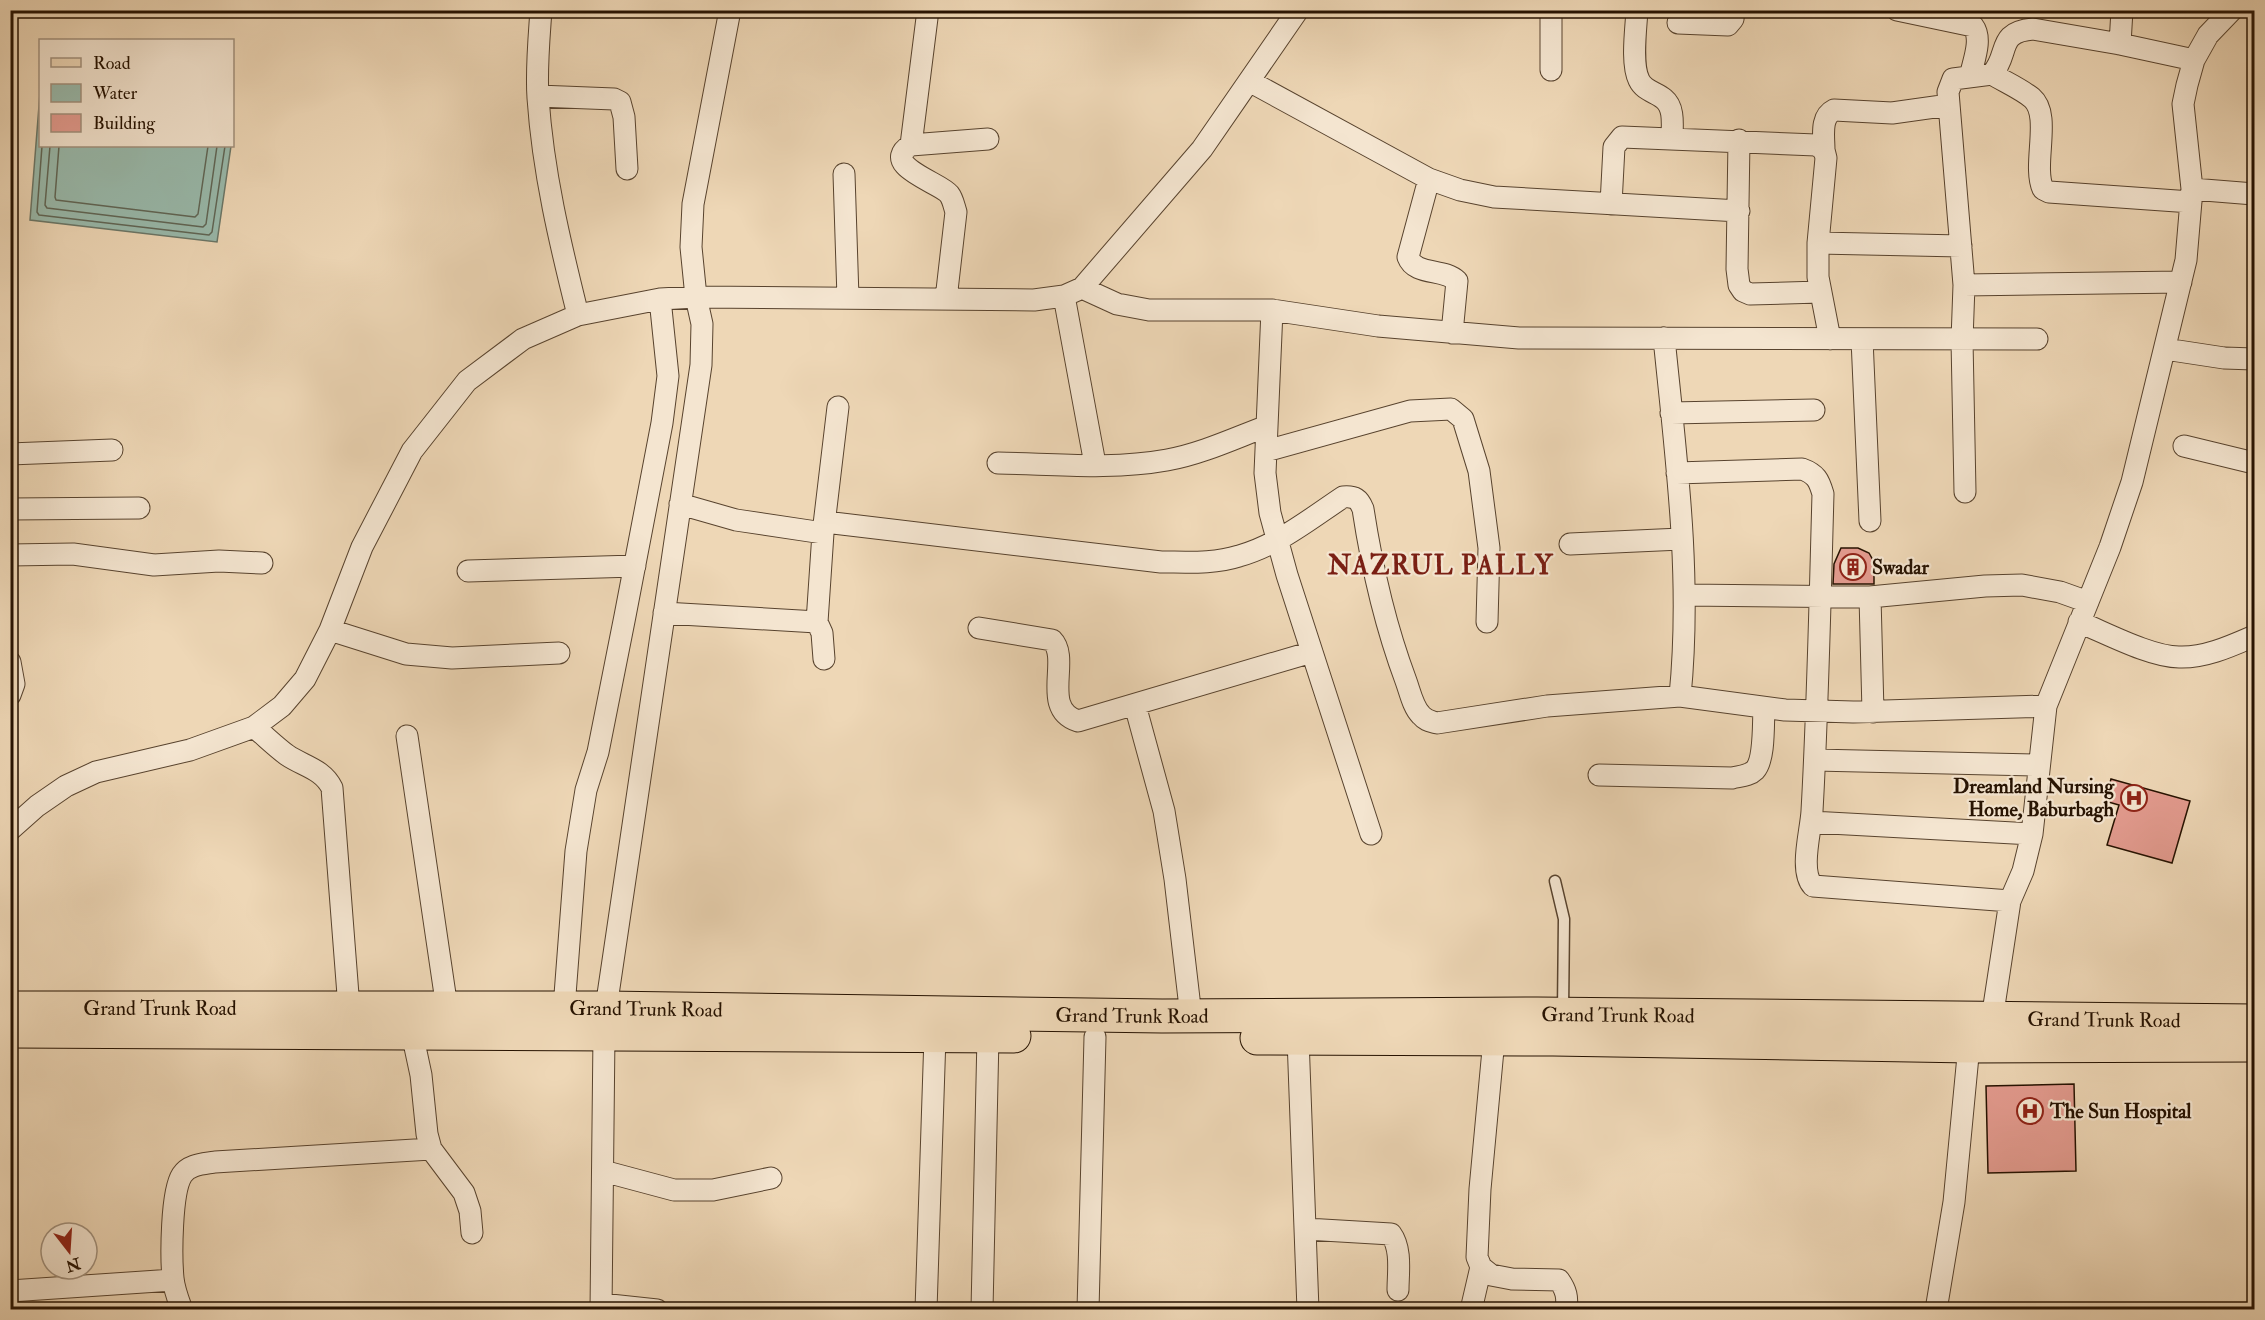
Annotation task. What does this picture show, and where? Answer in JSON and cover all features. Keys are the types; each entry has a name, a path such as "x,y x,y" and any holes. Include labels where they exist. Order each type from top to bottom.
{"main road":[{"name":"Grand Trunk Road","path":"10,1008 564,1008 605,1021 935,1036 1095,1037 1494,1039 2254,1021"},
{"name":"Grand Trunk Road","path":"10,1031 412,1034 605,1021 1563,1014 1977,1028 2254,1045"}],"street":[{"path":"541,10 538,96 543,151 555,220 578,315"},
{"path":"657,1310 601,1307 605,1021 701,365 702,324 696,297 691,247 693,204 730,10"},
{"path":"911,145 928,10"},
{"path":"1095,464 1073,292 1202,149 1298,10"},
{"path":"1551,10 1551,70"},
{"path":"1636,10 1636,68 1639,81 1649,91 1664,98 1669,105 1672,115 1672,139"},
{"path":"1678,23 1728,25 1733,19 1734,10"},
{"path":"1897,10 1973,26 1977,31 1978,39 1970,77"},
{"path":"2120,44 2122,10"},
{"path":"1936,1310 1954,1202 1977,1028 2010,902 2023,872 2032,834 2046,706 2088,602 2132,482 2186,260 2191,196 2183,104 2194,60 2208,36 2232,10"},
{"path":"1992,74 1997,68 2005,42 2013,34 2022,30 2120,44 2194,60"},
{"path":"1965,492 1962,340 1964,285 1948,92 1953,79 1992,74 2032,99 2038,106 2041,118 2039,174 2043,189 2049,192 2191,196 2254,194"},
{"path":"1249,81 1429,179 1460,190 1494,197 1739,211"},
{"path":"538,96 614,99 620,102 624,117 627,169"},
{"path":"1830,339 1818,277 1818,243 1826,159 1825,119 1828,113 1834,110 1892,114 1949,105"},
{"path":"1611,204 1614,147 1622,137 1805,143 1816,145 1824,150"},
{"path":"946,299 956,212 954,202 948,192 910,171 904,164 902,156 904,149 911,145 988,139"},
{"path":"1739,140 1737,268 1739,285 1743,291 1750,294 1820,292"},
{"path":"844,174 848,298"},
{"path":"1429,179 1408,257 1410,264 1416,267 1452,277 1457,281 1452,333"},
{"path":"1818,243 1961,246"},
{"path":"1964,285 2181,282"},
{"path":"10,830 37,806 66,786 96,772 190,750 254,727 282,706 305,679 330,630 362,547 412,451 467,381 524,339 578,315 660,299 696,297 1034,300 1073,292 1149,310 1272,310 1378,326 1519,338 2037,339"},
{"path":"564,1008 576,851 586,790 598,752 662,423 668,376 665,329 660,299"},
{"path":"1272,310 1266,452 1266,483 1270,513 1276,542 1371,834"},
{"path":"1664,338 1677,473 1685,595 1685,648 1680,696"},
{"path":"1862,339 1870,521"},
{"path":"2165,349 2224,358 2254,359"},
{"path":"824,659 822,633 817,622 824,527 838,407"},
{"path":"1266,452 1410,411 1451,409 1463,419 1479,471 1489,548 1486,622"},
{"path":"1671,413 1814,410"},
{"path":"998,463 1130,465 1169,460 1267,426"},
{"path":"2184,446 2254,463"},
{"path":"10,454 112,450"},
{"path":"1677,473 1802,469 1813,473 1819,481 1823,494 1818,711 1806,864 1808,881 1813,886 2010,902"},
{"path":"680,504 736,520 1161,562 1200,562 1238,557 1276,542 1343,497 1352,496 1359,500 1363,509 1377,588 1391,640 1419,713 1427,721 1437,723 1559,705 1680,696 1764,708 1818,711 1874,712 2046,706"},
{"path":"10,509 139,508"},
{"path":"1570,544 1681,539"},
{"path":"10,555 73,555 154,565 219,561 262,563"},
{"path":"468,571 634,566"},
{"path":"1685,595 1870,597 1985,586 2022,585 2060,591 2088,602"},
{"path":"1870,597 1874,712"},
{"path":"664,613 817,622"},
{"path":"2079,622 2153,652 2178,657 2205,654 2254,636"},
{"path":"979,628 1052,640 1058,645 1059,699 1068,718 1078,721 1312,652"},
{"path":"330,630 406,654 452,658 559,653"},
{"path":"10,662 14,684 10,695"},
{"path":"1135,705 1164,812 1175,879 1191,1016"},
{"path":"1599,775 1732,778 1746,775 1754,771 1760,762 1764,708"},
{"path":"254,727 288,755 328,778 332,788 349,1008"},
{"path":"407,736 447,1008"},
{"path":"1815,760 2038,765"},
{"path":"1811,822 2032,834"},
{"path":"412,1034 421,1075 431,1149 464,1193 470,1211 472,1233"},
{"path":"926,1310 935,1036"},
{"path":"982,1310 988,1036"},
{"path":"1088,1310 1095,1037"},
{"path":"1298,1038 1308,1310"},
{"path":"1494,1039 1480,1189 1477,1257 1481,1267 1491,1275 1512,1279 1558,1280 1565,1288 1568,1299 1566,1310"},
{"path":"182,1310 173,1280 171,1250 176,1193 182,1175 193,1166 215,1162 431,1149"},
{"path":"603,1171 674,1190 713,1190 771,1178"},
{"path":"1306,1229 1391,1234 1396,1240 1398,1250 1398,1290"},
{"path":"1471,1310 1481,1267"},
{"path":"10,1291 173,1280"}],"lane":[{"path":"1555,881 1564,920 1563,1014"}],"water":[{"path":"39,106 39,147 231,147 217,242 30,220"}],"building":[{"name":"Swadar","path":"1841,548 1858,548 1869,553 1874,562 1874,584 1833,584 1834,564"},
{"path":"2111,779 2190,801 2172,863 2107,845 2119,805 2105,801"},
{"path":"2074,1084 2076,1171 1988,1173 1986,1086"}],"place":[{"name":"Swadar","path":"1853,567"},
{"name":"Dreamland Nursing Home, Baburbagh","path":"2134,798"},
{"name":"The Sun Hospital","path":"2030,1111"}],"district":[{"name":"NAZRUL PALLY","path":"1441,566"}]}
